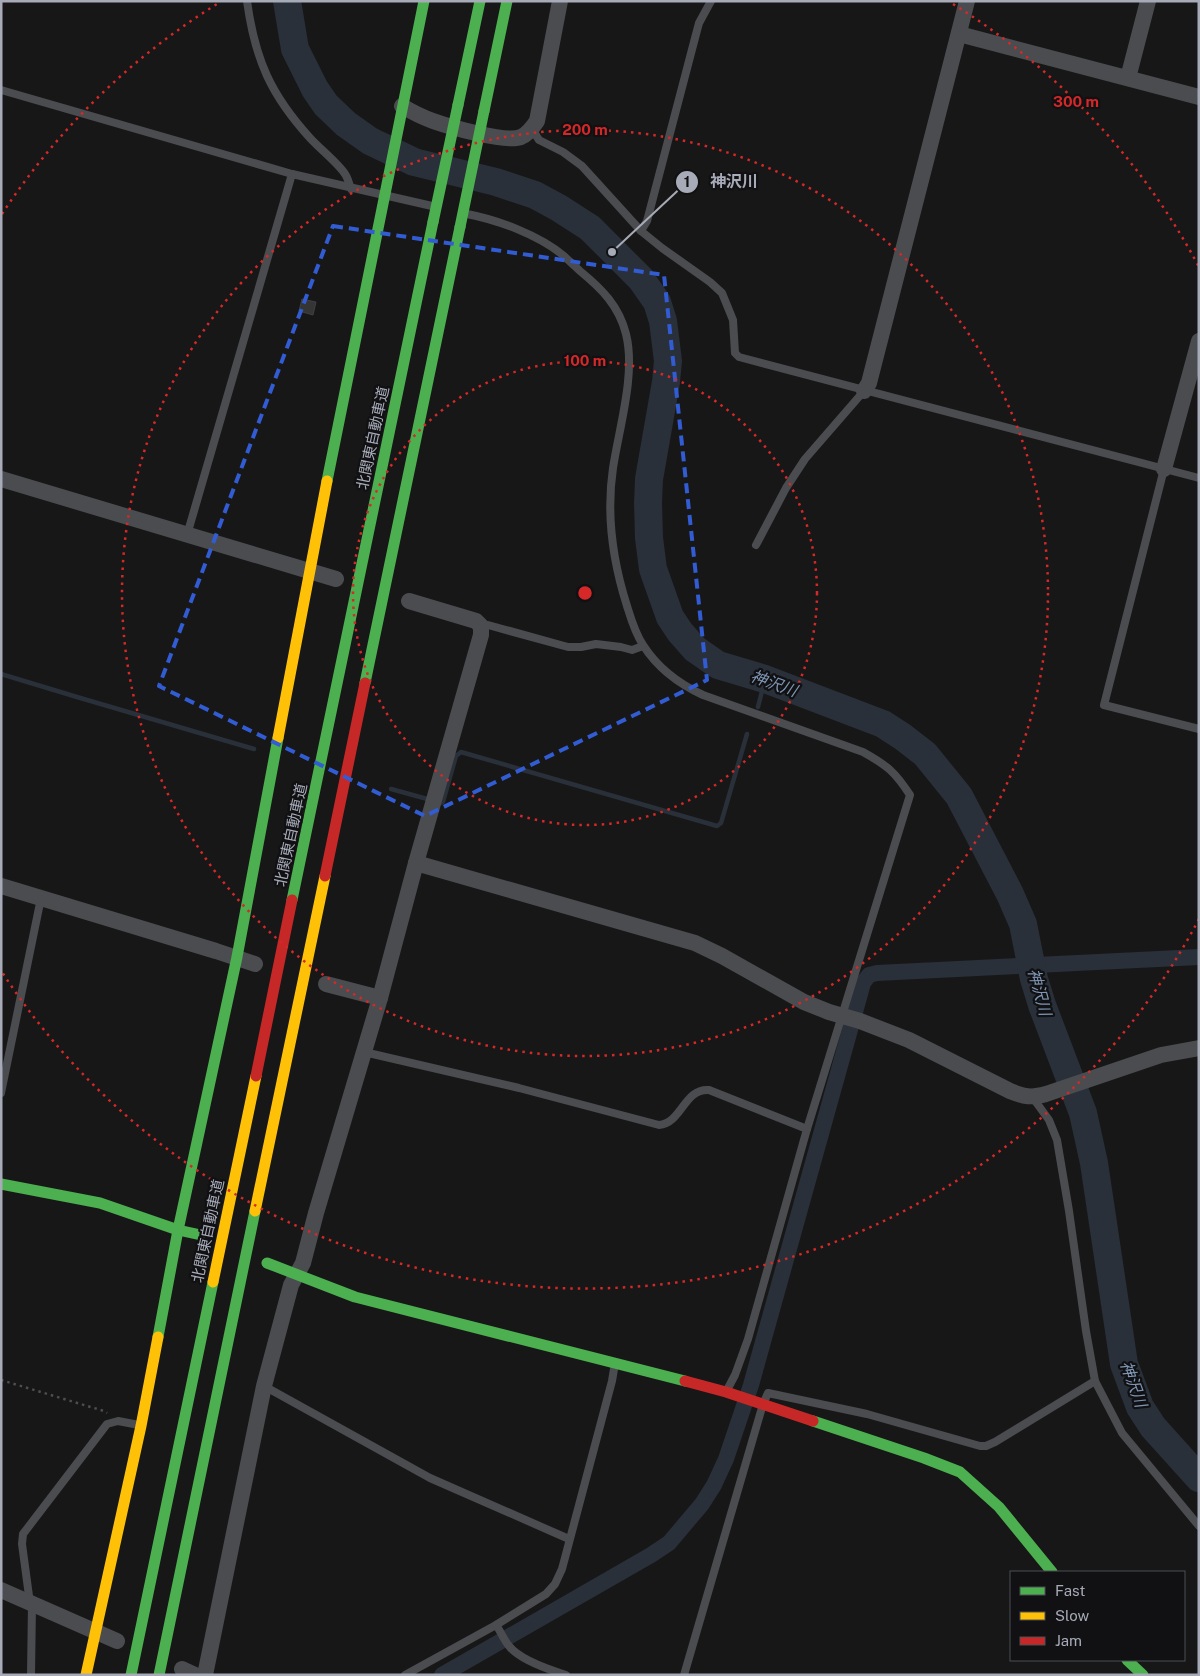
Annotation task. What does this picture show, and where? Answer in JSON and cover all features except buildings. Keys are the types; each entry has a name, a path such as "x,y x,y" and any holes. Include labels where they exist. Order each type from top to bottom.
{"main road":[{"path":"86,1675 141,1426 178,1230 237,957 309,571 424,1"},
{"name":"北関東自動車道","path":"131,1675 480,1"},
{"path":"159,1675 507,1"},
{"path":"1,1184 100,1203 178,1230 201,1235"},
{"path":"267,1263 355,1297 615,1362 760,1402 960,1472 999,1507 1051,1571"},
{"path":"1128,1661 1144,1675"}],"street":[{"path":"402,106 434,122 499,138 521,136 532,129 537,121 560,1"},
{"path":"864,391 869,383 968,1"},
{"path":"1128,78 1148,1"},
{"path":"959,34 1199,97"},
{"path":"1164,469 1199,340"},
{"path":"1,479 336,578"},
{"path":"204,1675 264,1386 291,1285 303,1263 380,998 416,863 481,635 481,626 476,621 409,602"},
{"path":"416,863 695,943 804,1002 926,1047 1010,1091 1040,1096 1161,1055 1199,1048"},
{"path":"1,886 255,964"},
{"path":"326,984 380,998"},
{"path":"1,1590 117,1641"}],"lane":[{"path":"247,1 250,26 256,49 270,84 293,120 345,173 351,188"},
{"path":"641,231 646,221 694,38 699,23 711,1"},
{"path":"1,90 292,174 442,208"},
{"path":"532,129 539,140 562,152 582,166 641,231 722,293 733,320 735,353 738,357 1199,478"},
{"path":"187,535 292,174"},
{"path":"451,210 480,216 510,226 563,255 608,295 621,317 626,334 629,368 626,399 609,496 612,543 624,595 632,621 643,646 660,666 678,682 692,690 863,752 881,762 897,775 910,795 850,1018 807,1129 748,1339 730,1393"},
{"path":"756,545 786,488 805,459 864,391"},
{"path":"1164,469 1104,705 1199,729"},
{"path":"481,626 488,625 568,647 596,644 632,650 643,646"},
{"path":"1,1092 41,898"},
{"path":"364,1052 519,1088 659,1125 670,1121 693,1094 709,1090 807,1129"},
{"path":"1040,1096 1057,1140 1095,1381 1122,1433 1199,1526"},
{"path":"405,1675 498,1629 546,1594 555,1584 562,1569 612,1381 615,1362"},
{"path":"684,1675 760,1402 768,1393 867,1414 980,1446 986,1446 1095,1381"},
{"path":"264,1386 430,1478 570,1539"},
{"path":"31,1675 32,1604 29,1596 22,1544 24,1534 107,1424 113,1421 141,1426"},
{"path":"498,1629 514,1651 543,1668 566,1675"}],"path":[{"path":"1,1380 104,1411 109,1414 113,1421"}],"highlighted area":[{"path":"333,226 664,275 707,680 425,816 159,686"}],"waterway":[{"name":"神沢川","path":"287,1 295,49 315,89 326,105 346,124 370,141 414,162 496,182 535,195 559,208 590,228 641,279 657,302 663,321 668,361 649,479 649,538 653,569 670,617 695,649 718,665 765,679 883,724 925,754 959,796 1010,894 1023,924 1034,979 1042,1005 1083,1113 1094,1163 1124,1364 1140,1407 1153,1427 1199,1478"},
{"path":"1,674 254,749"},
{"path":"758,707 765,679"},
{"path":"438,803 443,802 456,756 461,752 717,826 721,823 747,734"},
{"path":"391,789 431,800"},
{"path":"442,1675 669,1543 702,1504 714,1485 726,1459 751,1385 863,983 869,975 877,973 1199,957"}],"traffic: fast":[{"path":"327,481 424,1"},
{"path":"458,105 480,1"},
{"path":"484,111 507,1"},
{"path":"433,222 458,105"},
{"path":"460,227 484,111"},
{"path":"292,900 433,222"},
{"path":"365,683 460,227"},
{"path":"158,1337 178,1230 237,957 278,738"},
{"path":"1,1184 100,1203 178,1230 201,1235"},
{"path":"159,1675 255,1211"},
{"path":"267,1263 355,1297 685,1381"},
{"path":"131,1675 213,1282"},
{"path":"813,1421 960,1472 999,1507 1051,1571"},
{"path":"1128,1661 1143,1675"}],"traffic: slow":[{"path":"278,738 327,481"},
{"path":"255,1211 325,876"},
{"path":"213,1282 256,1076"},
{"path":"86,1675 141,1426 158,1337"}],"traffic: jam":[{"path":"325,876 365,683"},
{"path":"256,1076 292,900"},
{"path":"685,1381 726,1392 813,1421"}],"place":[{"name":"神沢川","path":"612,252"}]}
